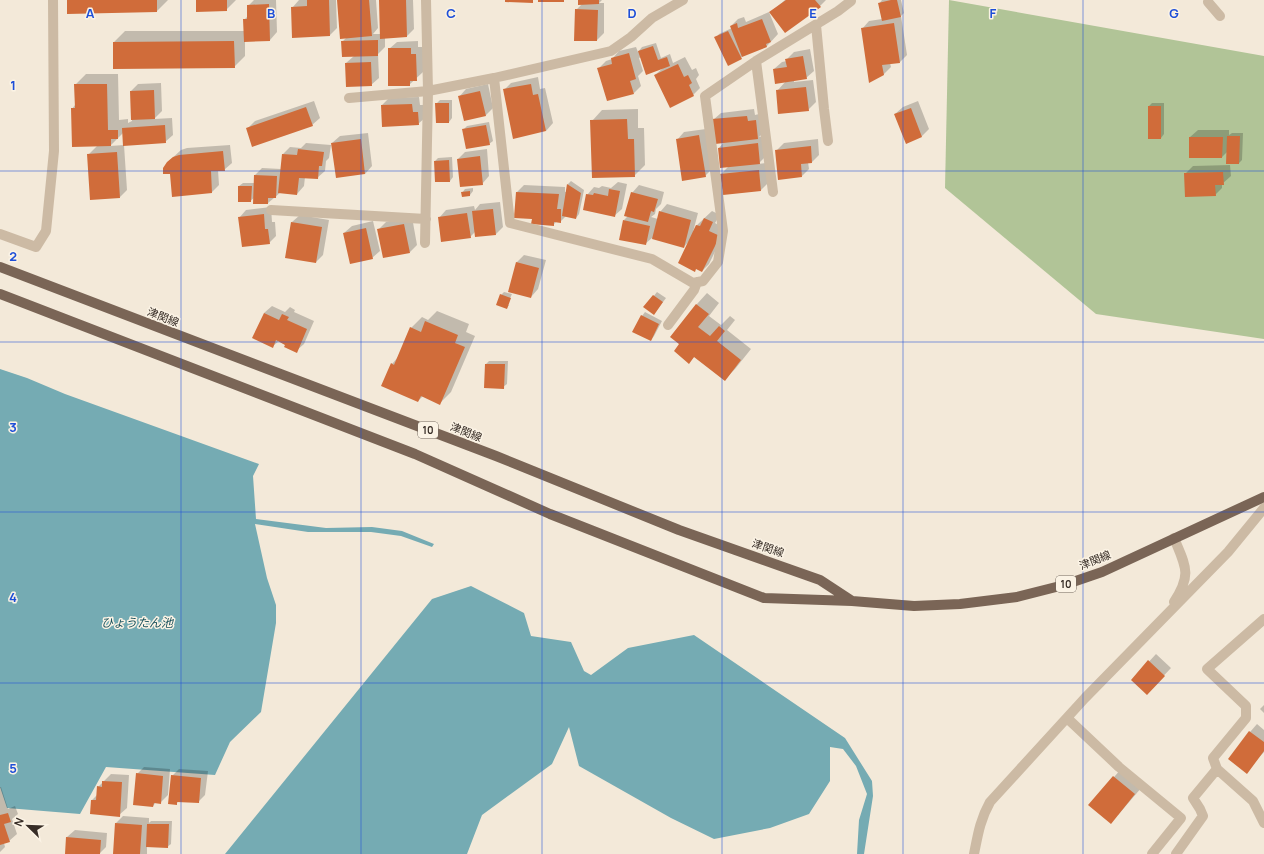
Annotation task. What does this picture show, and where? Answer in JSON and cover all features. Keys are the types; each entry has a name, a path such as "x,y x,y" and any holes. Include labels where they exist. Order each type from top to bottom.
{"main road":[{"name":"津関線","path":"0,267 496,456 679,530 820,580 852,600"},
{"name":"津関線","path":"0,294 415,454 550,514 764,598 852,600 914,606 960,604 1017,597 1064,585 1102,572 1264,497"}],"street":[{"path":"0,234 36,247 46,231 54,151 53,0"},
{"path":"425,243 428,91 426,0"},
{"path":"349,98 428,91 494,78 611,51 631,38 652,18 683,0"},
{"path":"494,78 510,224 652,259 693,283 703,281 718,262 722,231 704,96 756,61 838,11 851,1 850,0"},
{"path":"1208,5 1220,16"},
{"path":"816,25 828,141"},
{"path":"756,61 773,192"},
{"path":"271,210 426,219"},
{"path":"668,325 694,290 697,282"},
{"path":"974,854 983,815 990,802 1067,718 1228,552 1264,508"},
{"path":"1165,616 1180,592 1186,578 1185,565 1174,538"},
{"path":"1264,619 1207,669 1246,706 1246,718 1213,758 1218,769 1253,801 1264,823"},
{"path":"1067,718 1119,767 1181,818 1152,854"},
{"path":"1176,854 1203,816 1193,798 1218,769"}],"green space":[{"path":"949,0 1264,56 1264,339 1096,314 945,188"}],"water":[{"name":"ひょうたん池","path":"0,369 259,464 253,476 256,519 326,528 372,527 402,531 434,544 432,547 401,536 371,532 308,532 255,524 267,578 276,605 276,623 261,712 230,742 215,775 106,767 80,814 7,808 0,787"},
{"path":"471,586 524,613 531,636 571,642 584,671 591,675 628,648 694,635 845,738 872,781 873,796 864,854 857,854 859,820 867,794 856,766 843,749 830,747 830,781 809,814 770,828 714,839 671,818 579,766 569,727 552,764 482,815 467,854 225,854 432,599"}],"building":[{"path":"67,0 157,0 157,12 67,14"},
{"path":"196,0 227,0 227,11 196,12"},
{"path":"307,0 329,0 330,36 292,38 291,7 307,6"},
{"path":"337,0 369,0 372,36 340,39"},
{"path":"379,0 406,0 407,37 380,39"},
{"path":"505,0 533,0 533,3 505,2"},
{"path":"538,0 564,0 564,2 538,2"},
{"path":"578,0 599,0 599,4 578,5"},
{"path":"786,0 815,0 821,7 785,33 769,12"},
{"path":"897,0 901,17 882,21 878,3"},
{"path":"269,4 270,41 244,42 243,19 247,19 247,5"},
{"path":"575,9 598,10 597,41 574,41"},
{"path":"762,19 771,42 766,44 767,47 742,57 730,26 737,23 738,28"},
{"path":"894,23 900,63 882,65 884,75 869,83 861,28"},
{"path":"728,31 742,59 728,66 714,37"},
{"path":"378,40 378,56 342,57 341,41"},
{"path":"234,41 235,68 113,69 113,42"},
{"path":"653,46 658,60 667,57 670,66 646,75 638,51"},
{"path":"388,48 411,48 411,54 416,54 417,81 410,81 410,86 388,86"},
{"path":"629,53 636,79 630,81 634,94 607,101 597,68 612,64 611,58"},
{"path":"803,56 807,79 775,84 773,69 787,67 785,59"},
{"path":"371,62 372,86 346,87 345,63"},
{"path":"678,64 684,77 688,75 692,83 689,85 694,96 670,108 654,75"},
{"path":"74,84 107,84 108,130 118,130 118,139 111,139 111,146 72,147 71,108 75,108"},
{"path":"531,84 533,95 538,94 546,131 513,139 503,89"},
{"path":"806,87 809,111 778,114 776,90"},
{"path":"154,90 155,119 131,120 130,91"},
{"path":"480,91 486,116 464,121 458,96"},
{"path":"435,103 449,103 449,123 436,123"},
{"path":"412,104 413,112 418,112 419,125 382,127 381,105"},
{"path":"1148,106 1161,106 1161,139 1148,139"},
{"path":"306,107 313,126 252,147 246,128"},
{"path":"911,108 922,137 906,144 894,114"},
{"path":"747,116 748,121 756,120 758,139 715,144 712,119"},
{"path":"627,119 628,139 634,139 635,177 592,178 590,120"},
{"path":"165,125 166,143 123,146 122,128"},
{"path":"486,125 490,145 466,149 462,129"},
{"path":"699,135 706,177 682,181 676,139"},
{"path":"1227,136 1240,136 1239,164 1226,164"},
{"path":"1189,137 1223,137 1222,158 1189,158"},
{"path":"361,139 365,174 336,178 331,143"},
{"path":"758,143 760,164 720,168 718,148"},
{"path":"811,146 812,163 801,164 802,177 778,180 775,150"},
{"path":"298,149 324,152 322,166 319,166 318,179 299,178 297,195 278,193 282,154 297,155"},
{"path":"223,151 225,171 211,171 212,193 172,197 170,174 163,174 163,168 167,162 173,157 179,155"},
{"path":"117,152 120,198 90,200 87,154"},
{"path":"480,156 483,185 460,187 457,159"},
{"path":"449,160 450,182 435,182 434,161"},
{"path":"759,170 761,191 723,195 720,174"},
{"path":"1223,172 1224,185 1215,185 1216,196 1185,197 1184,173"},
{"path":"254,175 277,176 276,198 268,198 268,204 253,204"},
{"path":"567,184 581,193 576,219 562,216"},
{"path":"238,186 252,186 251,202 238,202"},
{"path":"609,189 620,191 615,217 583,210 586,194 593,195 594,193 608,196"},
{"path":"470,191 470,196 462,197 461,192"},
{"path":"516,192 559,194 557,209 561,209 561,223 554,222 554,226 531,224 532,219 514,218"},
{"path":"631,192 658,199 654,212 651,211 648,222 624,216"},
{"path":"493,209 496,235 475,237 472,211"},
{"path":"659,211 691,220 684,248 652,239"},
{"path":"467,213 471,238 441,242 438,217"},
{"path":"264,214 265,229 268,229 270,244 242,247 238,217"},
{"path":"704,218 713,222 709,231 720,236 702,272 696,269 695,272 678,263 696,225 700,226"},
{"path":"623,220 650,226 646,245 619,240"},
{"path":"291,222 322,227 316,263 285,258"},
{"path":"404,224 410,253 383,258 377,229"},
{"path":"366,228 373,259 350,264 343,233"},
{"path":"516,262 539,268 531,298 508,292"},
{"path":"500,294 511,298 507,309 496,305"},
{"path":"653,295 663,302 654,315 643,307"},
{"path":"696,304 709,314 698,327 710,336 719,326 725,331 717,341 741,360 725,381 694,357 689,364 674,351 679,344 670,337"},
{"path":"264,313 279,320 282,314 289,317 287,320 307,329 297,353 284,347 285,345 276,340 273,348 252,338"},
{"path":"641,315 659,324 651,341 632,332"},
{"path":"425,321 458,335 455,343 465,347 440,405 421,396 418,402 381,386 391,363 394,365 410,327 421,332"},
{"path":"485,364 505,364 504,389 484,388"},
{"path":"1148,660 1165,676 1147,695 1131,680"},
{"path":"1249,731 1264,742 1264,751 1247,774 1228,759"},
{"path":"136,773 163,776 161,804 154,803 153,807 133,805"},
{"path":"171,775 201,778 199,803 177,802 177,805 168,804"},
{"path":"1113,776 1135,794 1111,824 1088,805"},
{"path":"102,781 122,782 120,817 90,814 91,800 96,800 97,786 102,787"},
{"path":"8,813 11,822 4,824 10,842 0,845 0,815"},
{"path":"115,823 142,825 140,854 113,854"},
{"path":"147,824 169,824 168,848 146,847"},
{"path":"66,837 101,840 100,854 65,854"}]}
